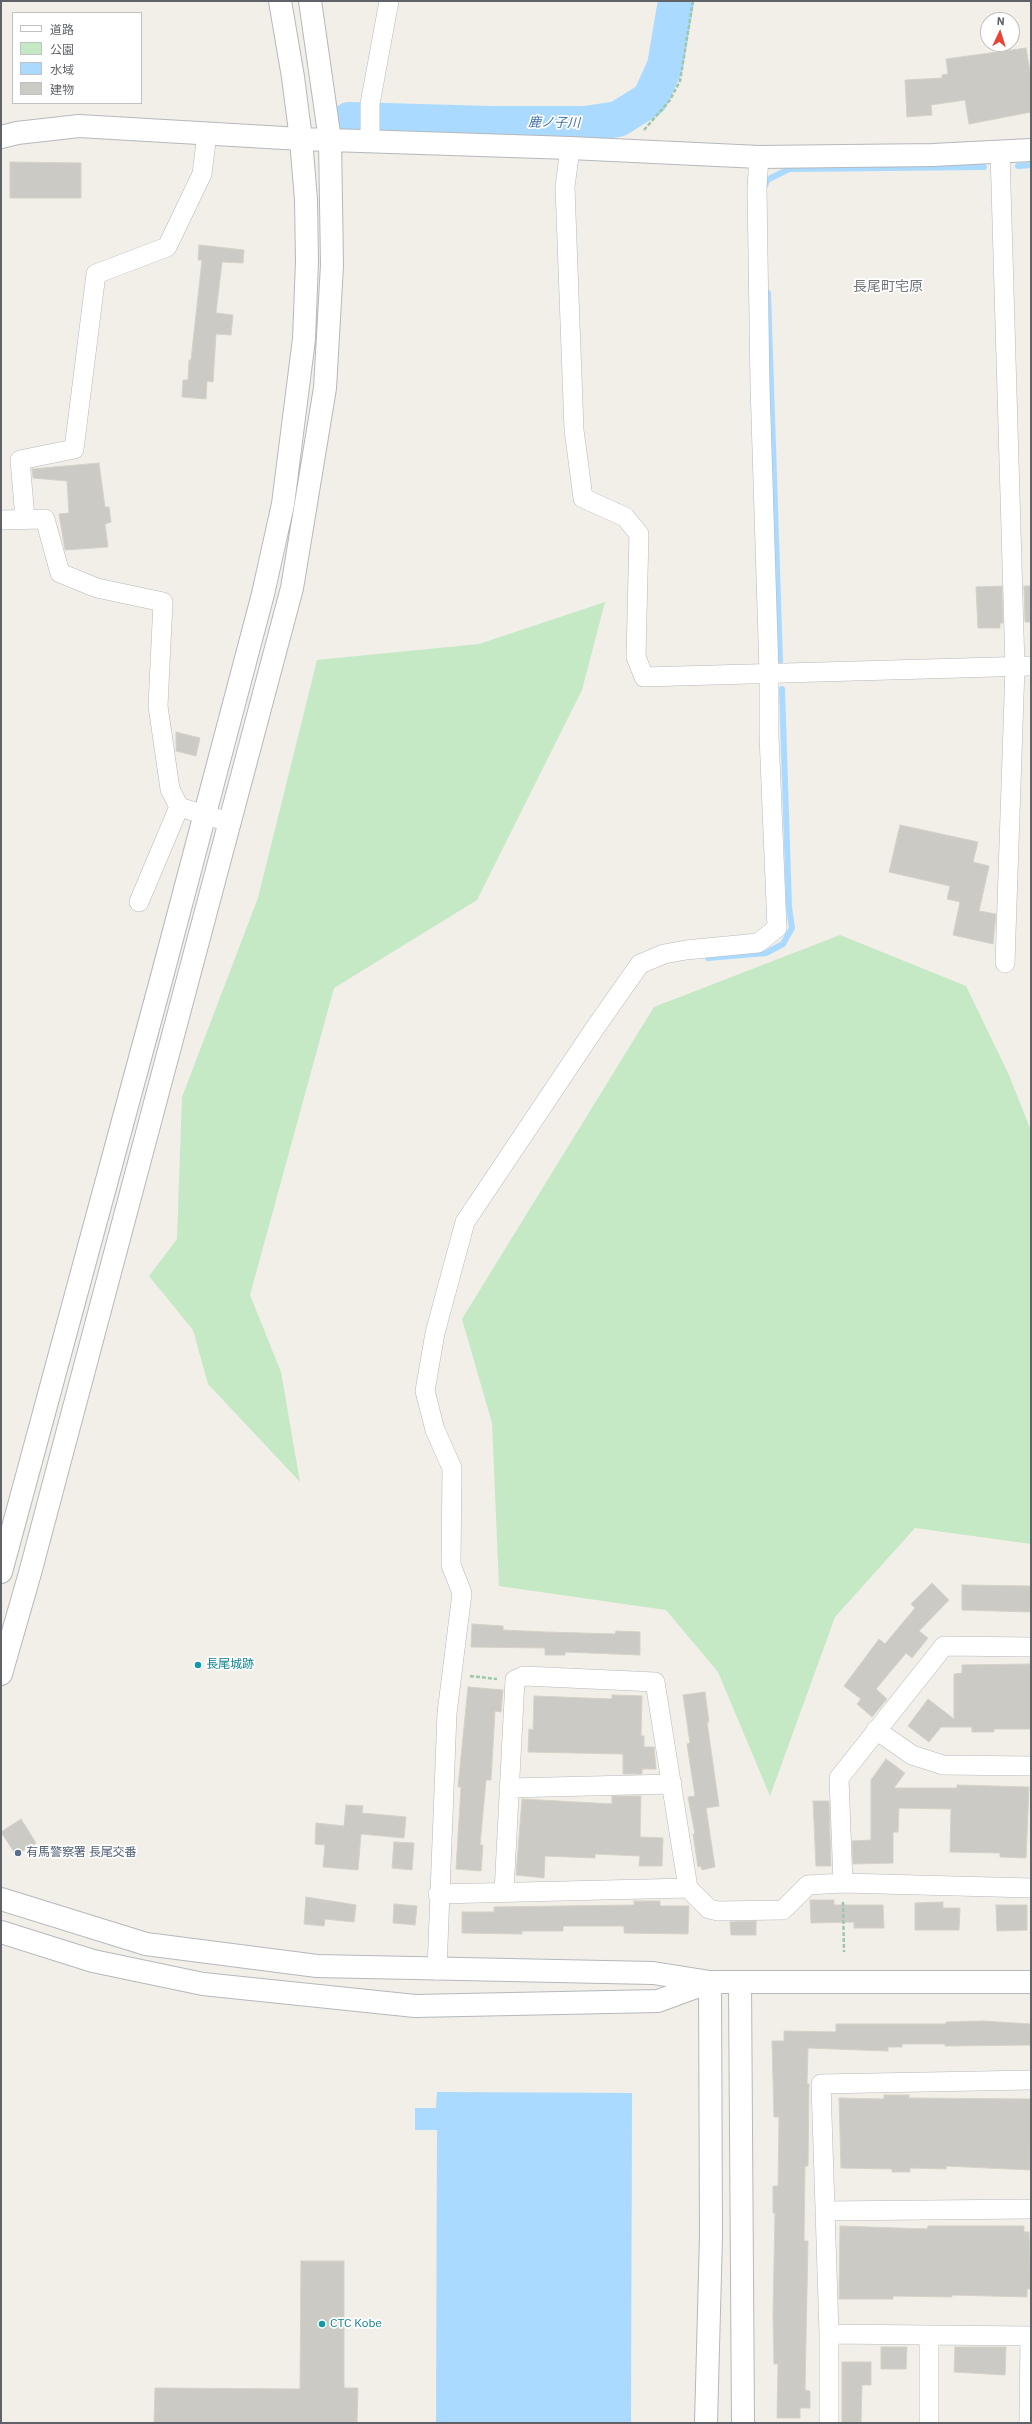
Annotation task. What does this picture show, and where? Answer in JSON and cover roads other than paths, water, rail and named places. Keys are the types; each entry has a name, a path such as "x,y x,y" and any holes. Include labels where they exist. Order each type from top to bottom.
{"street":[{"path":"1,1572 205,815 263,594 283,504 293,437 304,339 307,261 306,200 301,139 293,77 280,1"},
{"path":"1,1674 30,1573 292,588 317,445 325,388 330,332 332,264 330,140 310,1"},
{"path":"370,135 370,104 389,1"},
{"path":"1,137 17,133 79,126 330,140 370,135 570,148 759,157 1000,152 1031,150"},
{"path":"24,518 20,460 74,449 96,274 167,247 202,174 207,134"},
{"path":"570,148 565,187 574,430 583,498 625,517 639,534 636,657 644,677 769,672 952,670 1023,666"},
{"path":"1000,152 1023,666 1005,963"},
{"path":"437,1970 438,1894 447,1713 462,1593 451,1565 452,1468 435,1430 425,1390 435,1333 465,1222 595,1028 640,964 664,954 723,945 758,943 777,928 769,735 769,672 760,386 757,188 759,157"},
{"path":"1,520 24,518 45,519 60,573 97,588 164,602 158,706 170,789 178,807 139,902"},
{"path":"178,807 229,822"},
{"path":"843,1883 839,1778 876,1730 944,1646 1031,1647"},
{"path":"504,1892 515,1680 524,1676 655,1682 688,1888 709,1909 718,1911 783,1910 808,1885 843,1883 1031,1888"},
{"path":"876,1730 912,1755 943,1765 1031,1766"},
{"path":"509,1788 672,1784"},
{"path":"438,1894 688,1888"},
{"path":"1,1899 146,1944 317,1966 653,1974 710,1982 1031,1982"},
{"path":"1,1932 93,1961 203,1984 415,2006 658,2001 710,1982"},
{"path":"706,2423 711,2236 710,1982"},
{"path":"740,1982 743,2423"},
{"path":"829,2423 829,2334 821,2084 1031,2080"},
{"path":"825,2211 1031,2209"},
{"path":"829,2334 1030,2336 1029,2423"},
{"path":"929,2335 929,2423"}],"water":[{"path":"437,2092 632,2093 631,2423 436,2423 437,2130 415,2130 415,2108 436,2108"}],"waterway":[{"name":"鹿ノ子川","path":"349,120 490,124 585,124 618,119 650,99 665,66 676,1"},
{"path":"1018,166 1031,165"},
{"path":"765,186 767,180 789,169 984,167"},
{"path":"768,293 780,661"},
{"path":"708,958 766,953 783,944 792,928 789,907 782,689"}],"place":[{"name":"長尾城跡","path":"198,1665"},
{"name":"有馬警察署 長尾交番","path":"18,1853"},
{"name":"CTC Kobe","path":"322,2324"}],"district":[{"name":"長尾町宅原","path":"888,287"}]}
